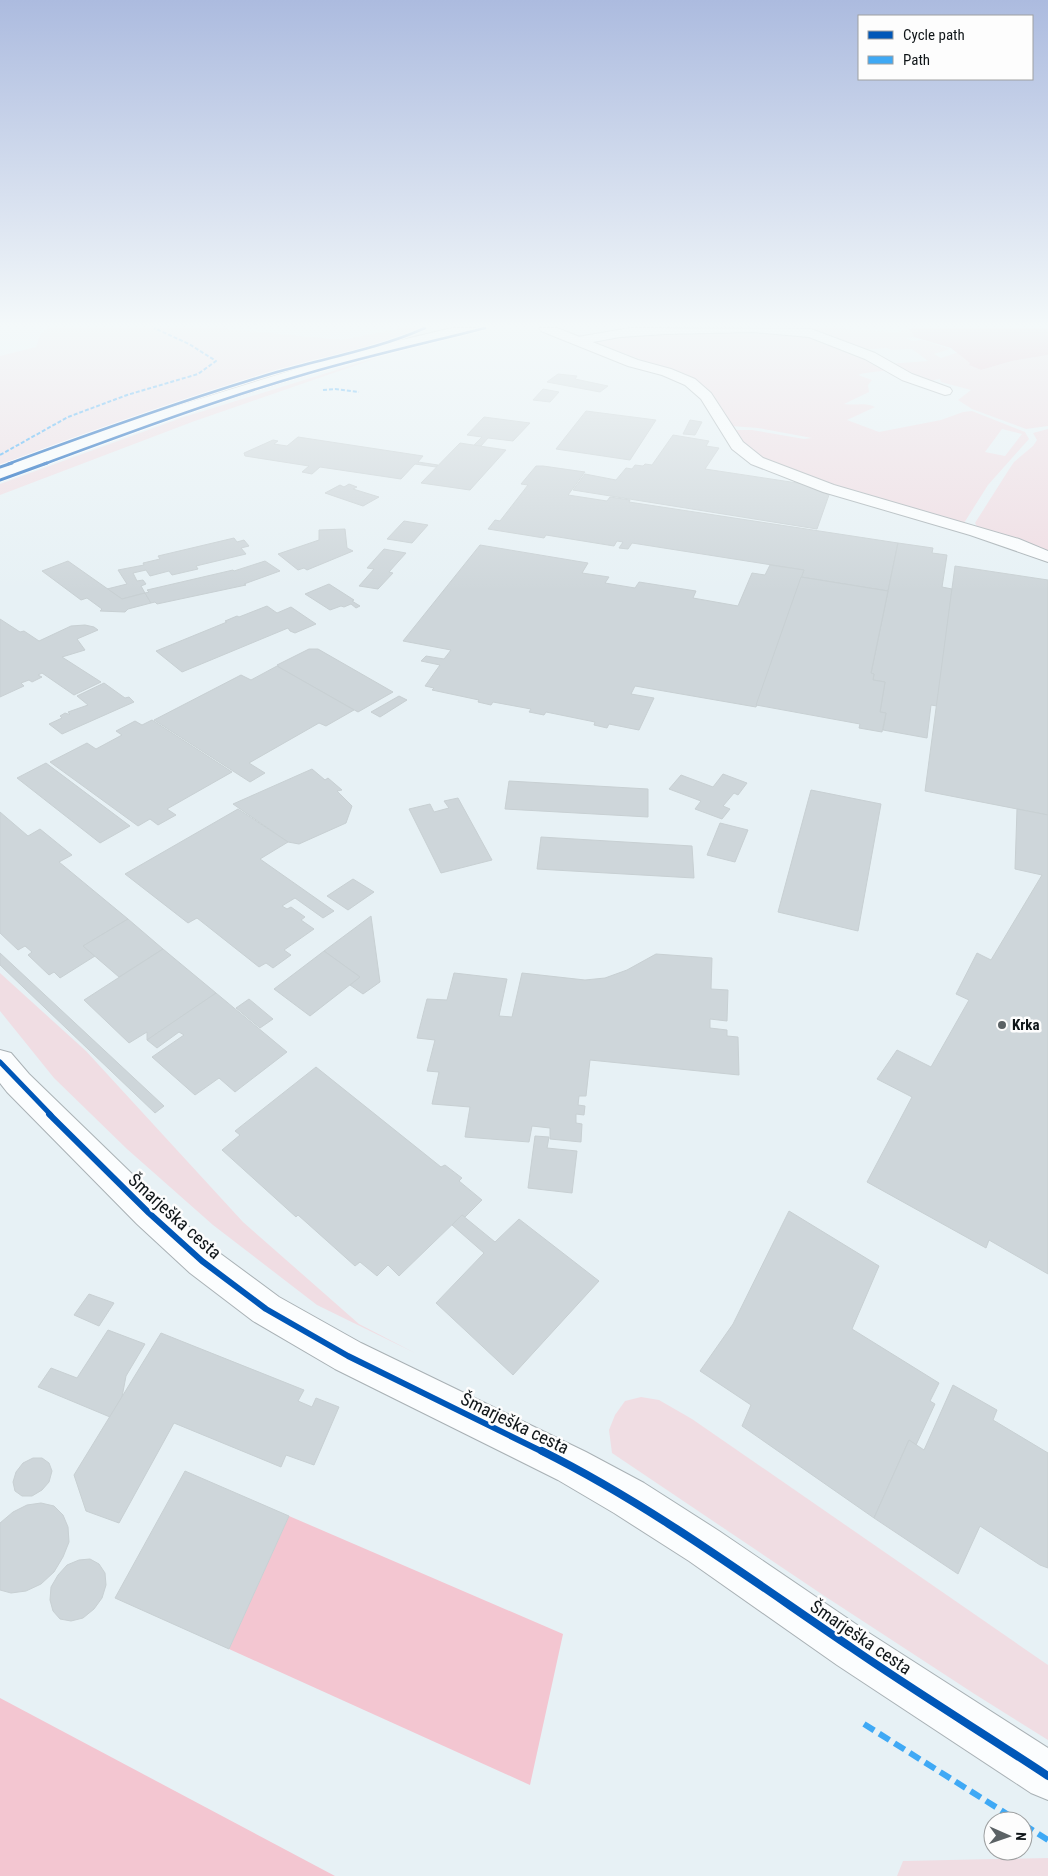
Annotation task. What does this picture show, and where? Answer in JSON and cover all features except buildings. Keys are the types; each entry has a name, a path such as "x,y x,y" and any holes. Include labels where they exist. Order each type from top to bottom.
{"street":[{"path":"0,474 161,416"},
{"path":"718,416 735,446 758,461 874,504 1008,542 1048,556"},
{"name":"Šmarješka cesta","path":"0,1062 24,1090 149,1213 202,1261 266,1309 348,1356 572,1466 629,1498 704,1546 853,1649 1048,1776"}],"shaded area":[{"path":"0,416 138,416 84,434 0,465"},
{"path":"211,416 0,495 0,484 184,417"},
{"path":"721,416 857,416 847,420 879,432 941,420 953,416 983,416 1025,432 1029,439 988,485 964,523 853,493 753,456 733,430 752,430 804,439 812,438 758,428 731,426","holes":["1002,429 1022,434 1005,456 985,452"]},
{"path":"990,416 1048,416 1048,426 1026,429"},
{"path":"1048,429 1048,552 978,528 975,523 1014,462 1033,446 1037,440 1033,433"},
{"path":"0,973 86,1051 243,1222 359,1324 415,1353 317,1305 213,1225 127,1149 54,1078 0,1011"},
{"path":"641,1397 659,1400 692,1419 1048,1665 1048,1740 823,1595 612,1453 609,1430 615,1415 625,1401"},
{"path":"289,1516 563,1634 530,1785 229,1649"},
{"path":"0,1698 335,1876 0,1876"},
{"path":"1033,1858 1048,1858 1048,1876 897,1876 903,1861 983,1859 983,1861 1033,1861"}],"marked path":[{"path":"0,455 72,416"},
{"path":"864,1724 1002,1811"},
{"path":"1033,1830 1048,1840"}],"cycle path":[{"path":"0,467 141,416"},
{"path":"0,480 175,416"},
{"path":"0,1062 18,1083 149,1213 202,1261 266,1309 348,1356 572,1466 629,1498 704,1546 853,1649 1048,1776"}],"place":[{"name":"Krka","path":"1002,1025"}]}
